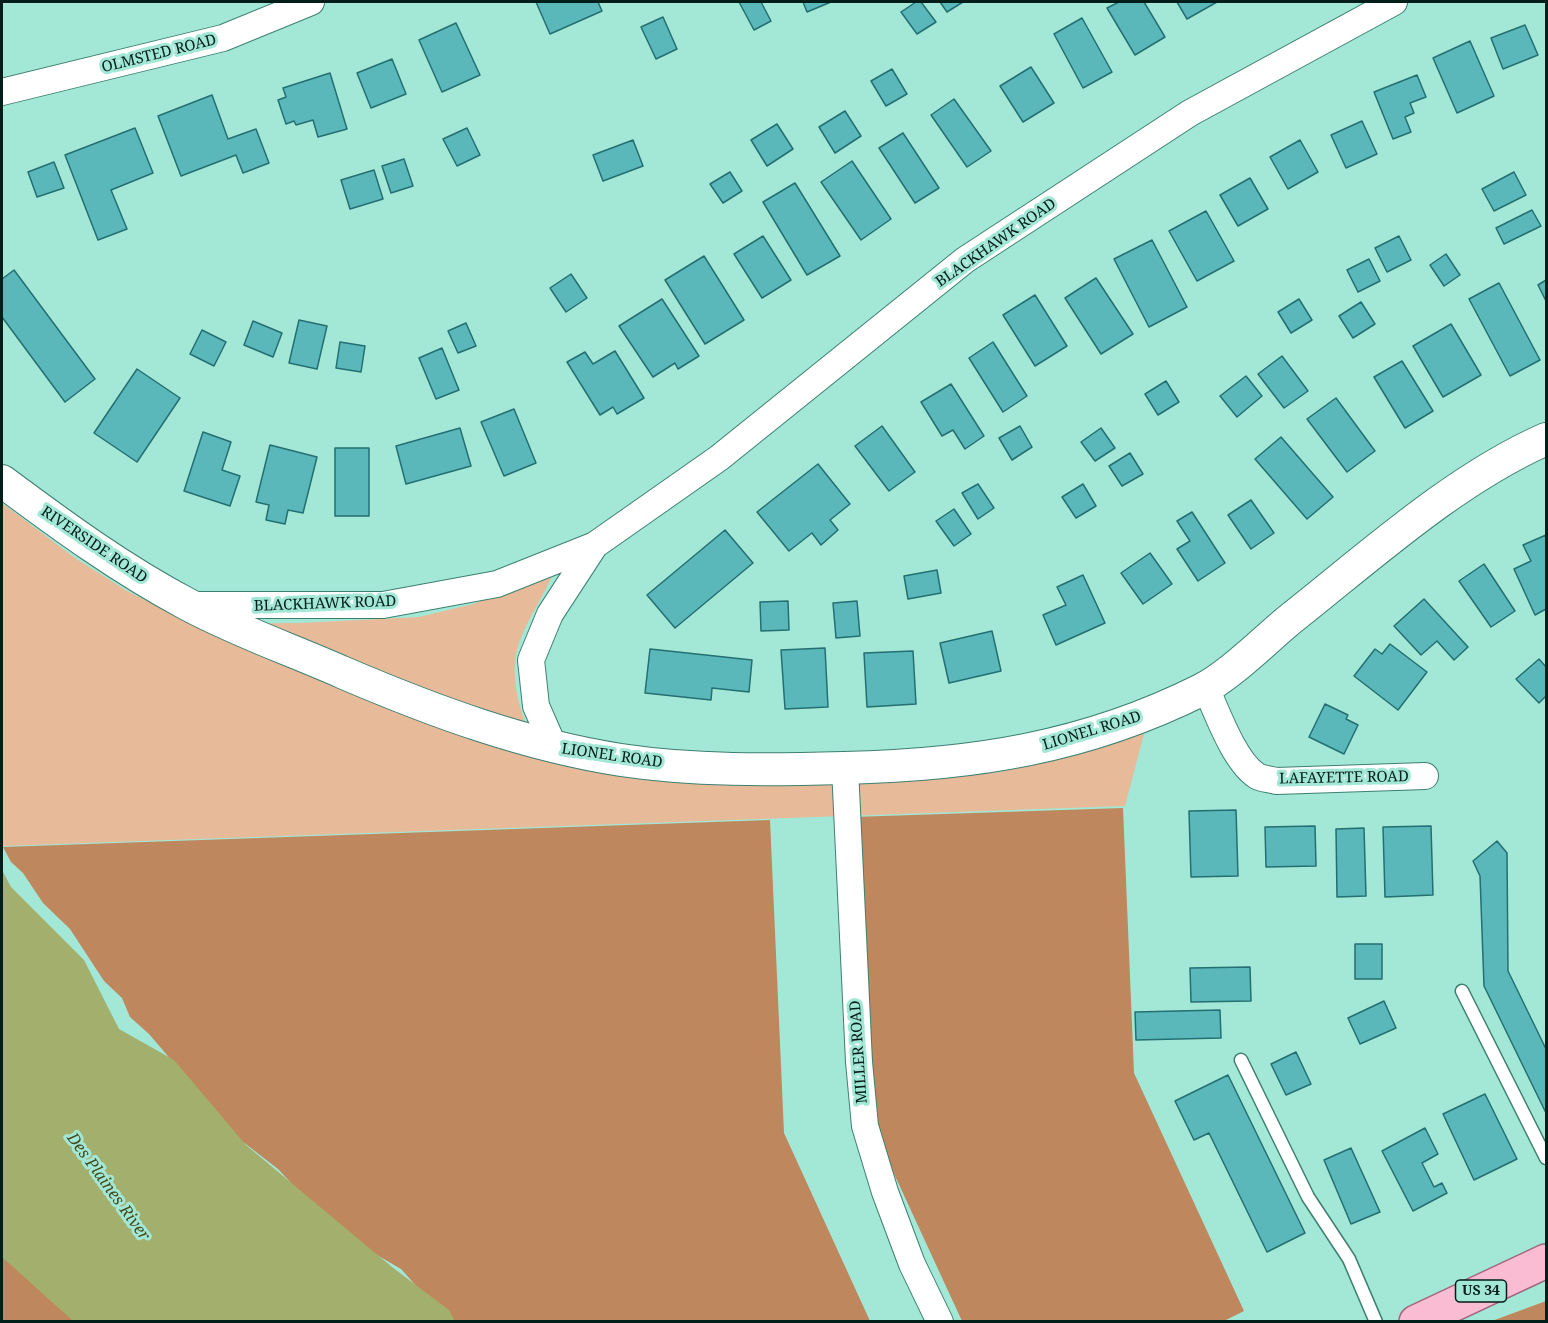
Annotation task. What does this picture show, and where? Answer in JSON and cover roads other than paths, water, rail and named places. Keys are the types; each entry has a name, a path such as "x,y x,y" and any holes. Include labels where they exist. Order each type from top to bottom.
{"main road":[{"name":"US 34","path":"1416,1322 1546,1261"}],"street":[{"name":"OLMSTED ROAD","path":"2,92 223,38 311,2"},
{"name":"BLACKHAWK ROAD","path":"189,605 383,605 497,584 595,544 719,458 965,260 1190,113 1394,2"},
{"name":"LIONEL ROAD","path":"554,747 624,760 714,768 905,767 976,760 1080,738 1145,715 1206,688 1405,529 1478,476 1546,439"},
{"name":"RIVERSIDE ROAD","path":"2,481 95,549 189,605 426,708 554,747"},
{"name":"BLACKHAWK ROAD","path":"554,747 536,706 531,660 550,614 595,544"},
{"name":"LAFAYETTE ROAD","path":"1206,688 1234,747 1258,776 1275,781 1425,776"},
{"name":"MILLER ROAD","path":"845,768 859,1062 865,1126 885,1192 904,1243 940,1322"}],"lane":[{"path":"1462,991 1546,1158"},
{"path":"1241,1060 1308,1197 1349,1258 1376,1322"}],"water":[{"name":"Des Plaines River","path":"2,870 11,887 84,960 119,1029 174,1060 246,1145 392,1267 449,1310 455,1321 73,1321 2,1257"}]}
